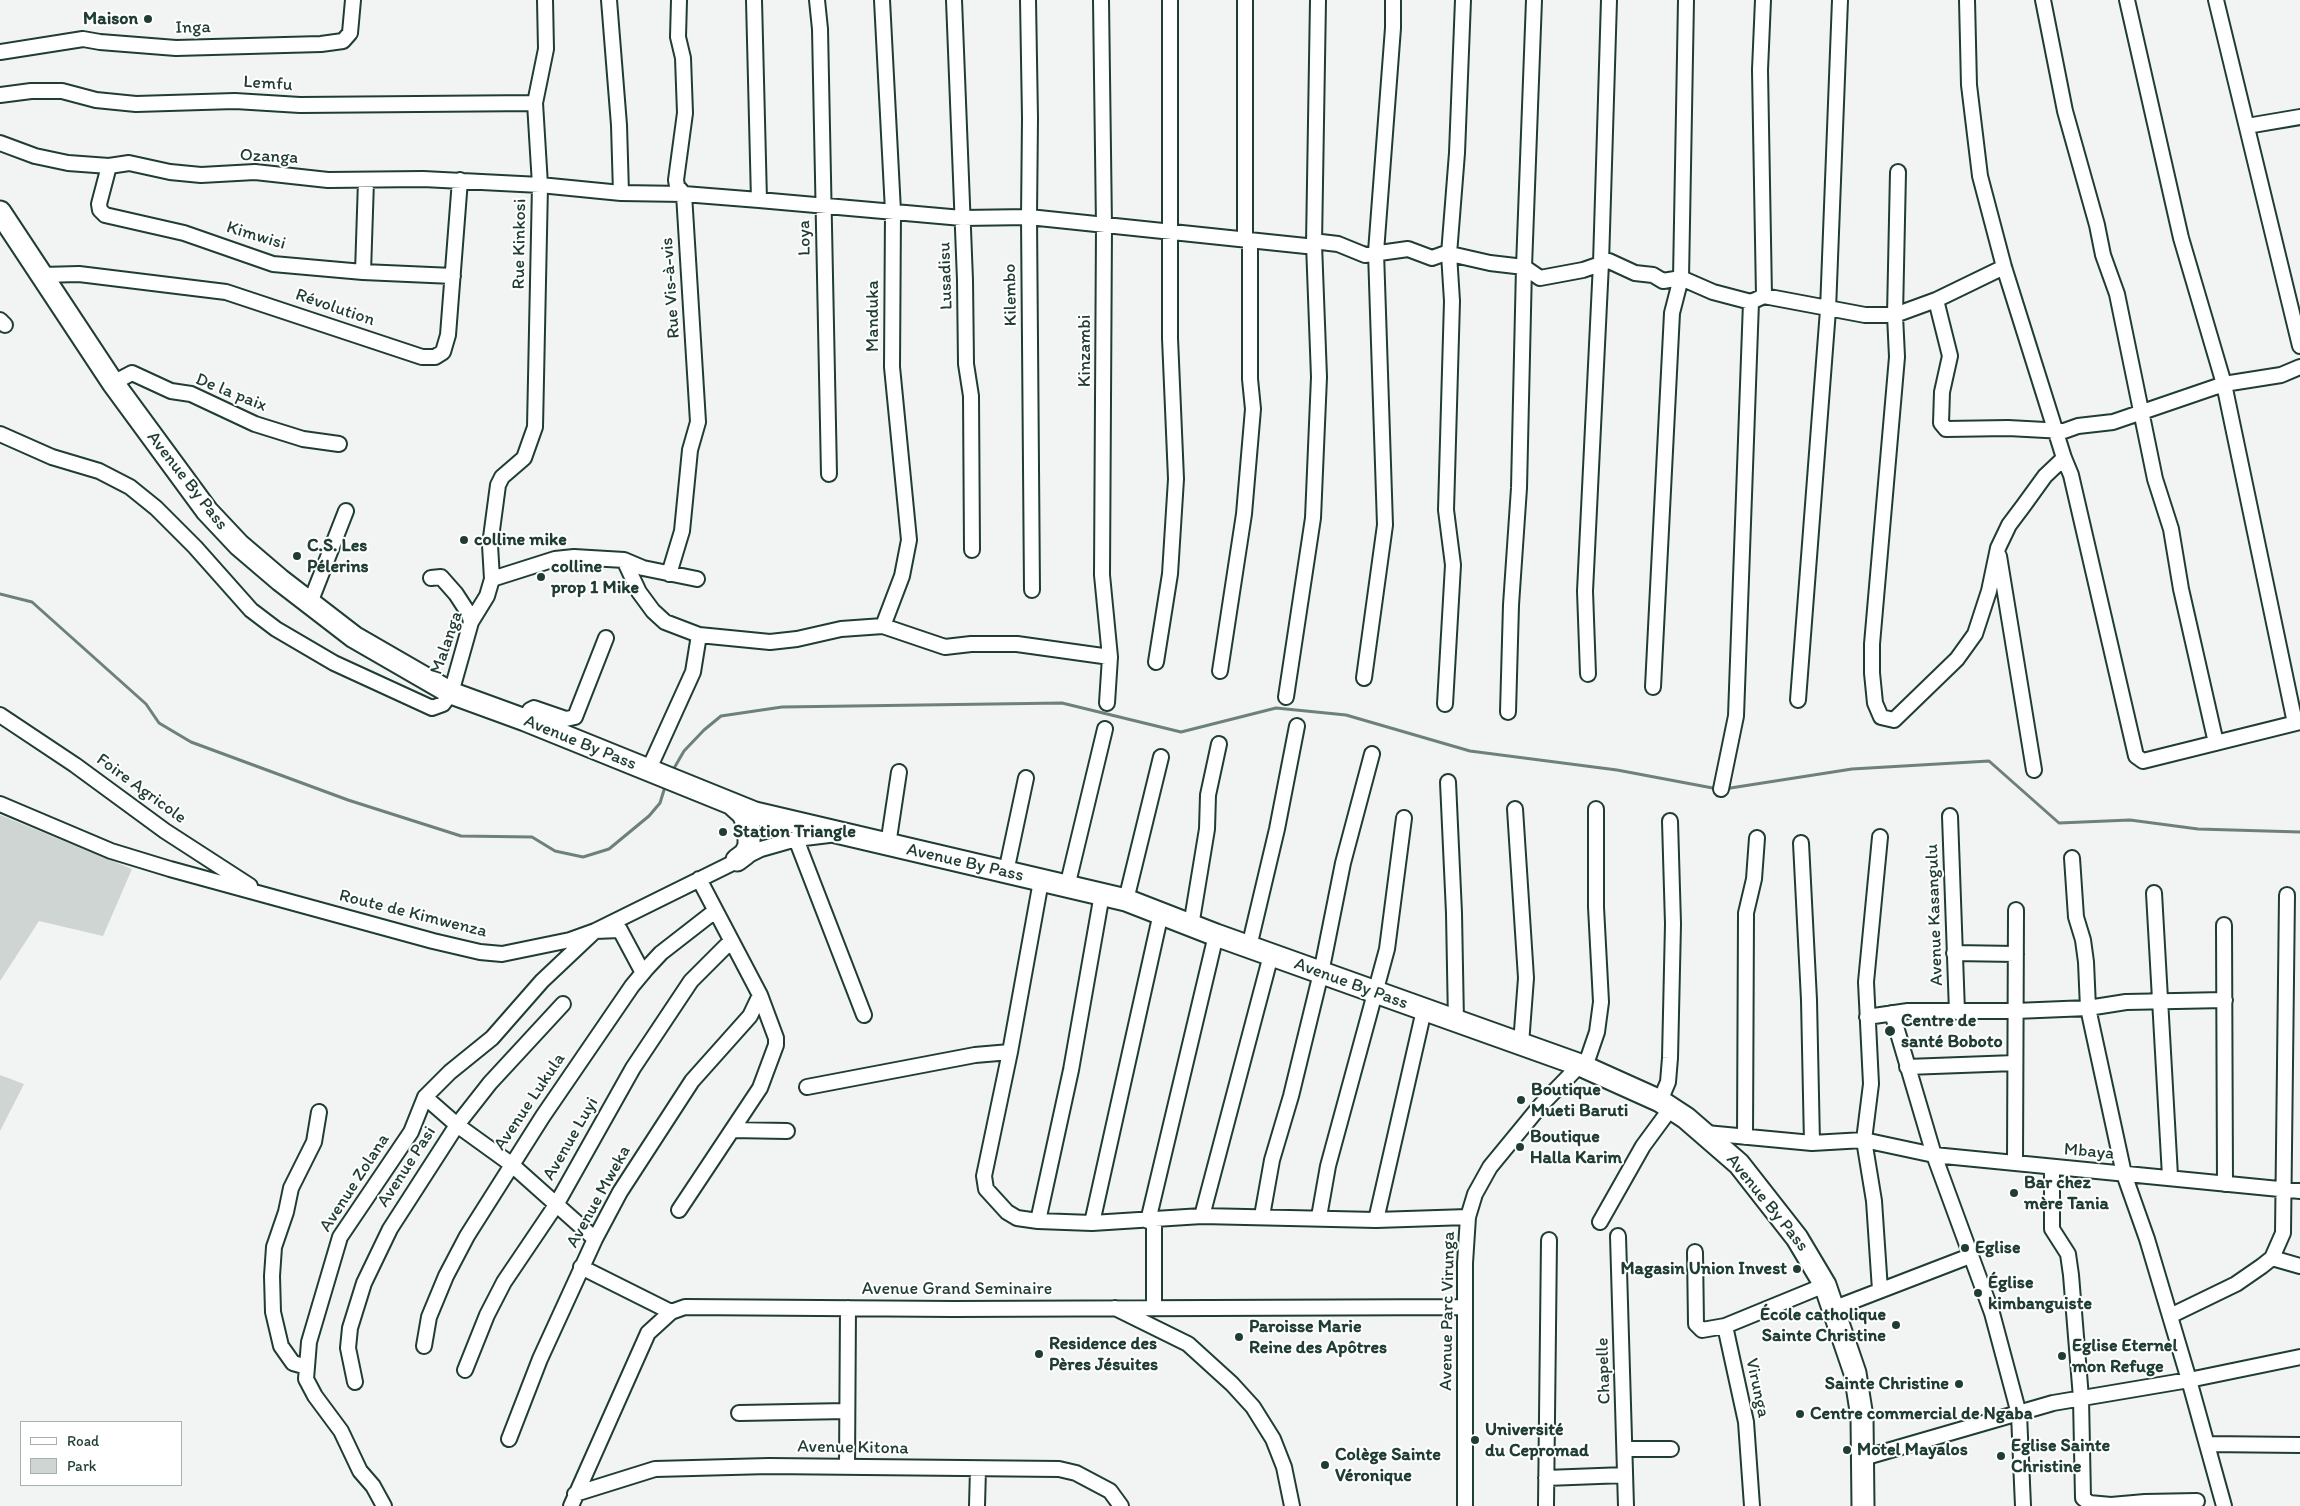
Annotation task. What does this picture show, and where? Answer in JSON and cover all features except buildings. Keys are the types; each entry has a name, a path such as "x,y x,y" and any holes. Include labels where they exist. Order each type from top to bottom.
{"highway":[{"name":"Avenue By Pass","path":"0,212 113,383 207,512 239,544 354,637 450,693 525,720 755,813 1126,900 1191,926 1582,1066 1665,1105 1706,1133 1739,1164 1797,1238 1826,1286 1835,1308 1854,1373 1862,1417 1863,1506"},
{"path":"729,802 744,814 749,826 749,846 745,854 737,860"}],"street":[{"name":"Inga","path":"0,52 83,39 176,48 320,44 343,41 350,33 353,0"},
{"name":"Rue Kinkosi","path":"492,579 490,545 495,500 502,477 524,458 535,427 540,184 535,104 546,49 545,0"},
{"path":"610,0 619,125 621,193"},
{"name":"Rue Vis-à-vis","path":"669,574 682,531 690,450 698,422 684,194 677,186 676,180 685,113 683,58 678,37 679,0"},
{"path":"754,0 759,200"},
{"name":"Loya","path":"817,0 820,30 829,474"},
{"name":"Manduka","path":"882,0 893,211 892,367 909,540 902,576 883,626"},
{"name":"Lusadisu","path":"954,0 966,364 972,396 972,550"},
{"name":"Kilembo","path":"1028,0 1032,590"},
{"name":"Kinzambi","path":"1101,0 1104,226 1102,575 1110,657 1107,702"},
{"path":"1156,662 1170,574 1176,480 1171,402 1169,232 1170,0"},
{"path":"1220,671 1244,514 1253,409 1250,379 1245,0"},
{"path":"1286,697 1313,518 1319,377 1314,244 1318,0"},
{"path":"1364,678 1385,525 1376,252 1393,28 1392,0"},
{"path":"1445,704 1453,565 1446,510 1452,301 1448,254 1457,153 1463,0"},
{"path":"1508,712 1511,605 1519,488 1524,267 1534,0"},
{"path":"1588,674 1585,591 1601,263 1609,0"},
{"path":"1653,687 1672,313 1681,278 1686,0"},
{"path":"1763,0 1760,70 1764,296"},
{"path":"1798,700 1828,310 1840,0"},
{"path":"1967,0 1972,116 1980,176 2004,267 2064,458 2072,475 2136,756 2143,761 2298,722 2224,384 2182,238 2128,0"},
{"path":"2043,0 2065,111 2097,225 2105,264 2116,288 2141,413 2161,502 2171,529 2181,589 2216,743"},
{"path":"2216,0 2300,346"},
{"name":"Lemfu","path":"0,95 31,91 62,91 96,100 136,104 235,101 300,105 535,104"},
{"path":"2247,126 2300,117"},
{"name":"Ozanga","path":"0,143 42,158 81,165 109,166 129,163 170,172 201,174 255,172 328,180 460,180 540,184 621,193 684,194 962,218 1029,218 1306,246 1321,242 1338,244 1365,255 1408,249 1432,258 1445,253 1490,263 1524,267 1540,278 1583,270 1601,263"},
{"name":"Kimwisi","path":"109,166 99,204 100,210 105,215 184,233 273,264 363,272 453,276"},
{"path":"1898,172 1895,315 1897,342 1896,385 1887,457 1887,491 1872,644 1875,703 1881,717 1894,720 1956,659 1975,634 1998,548 2024,505 2045,476 2064,458"},
{"name":"Révolution","path":"42,275 79,274 226,292 428,357 435,357 443,352 448,335 460,180"},
{"path":"363,272 366,181"},
{"path":"1601,263 1616,262 1635,273 1653,275 1663,281 1681,278 1713,292 1751,302 1764,296 1828,310 1865,315 1895,315 1936,300 2004,267"},
{"path":"1936,300 1950,356 1942,392 1943,427 1953,431 2008,428 2064,431 2078,426 2113,422 2224,384 2281,375 2300,367"},
{"path":"1721,789 1736,716 1751,302"},
{"name":"De la paix","path":"113,383 132,373 172,391 191,394 255,424 303,439 339,444"},
{"path":"0,434 52,457 99,470 130,487 156,508 195,547 251,610 276,629 334,663 432,708 443,704 450,693"},
{"path":"310,603 346,511"},
{"path":"1998,548 2034,770"},
{"path":"492,579 555,559 588,558 624,560 643,568 697,579"},
{"path":"624,560 639,592 653,611 665,622 699,636 770,642 797,639 841,629 883,626 945,647 971,644 1017,644 1110,657"},
{"path":"431,578 441,577 465,607 471,622"},
{"name":"Malanga","path":"450,693 471,622 487,596 492,579"},
{"path":"648,770 693,672 699,636"},
{"path":"525,720 530,710 534,708 566,719 575,718 606,638"},
{"name":"Foire Agricole","path":"0,715 76,765 165,831 262,893"},
{"path":"1249,947 1277,828 1297,726"},
{"path":"1067,887 1105,729"},
{"path":"1191,926 1207,829 1208,795 1219,744"},
{"path":"1262,1216 1272,1160 1291,1096 1321,973 1343,863 1372,754"},
{"path":"1126,900 1161,757"},
{"path":"888,844 899,772"},
{"path":"1006,872 1026,778"},
{"path":"1448,782 1454,912 1456,1022"},
{"name":"Route de Kimwenza","path":"0,804 111,850 473,951 514,954 595,932 761,849 796,839 840,834"},
{"path":"1515,809 1526,978 1521,1044"},
{"path":"1582,1066 1597,1032 1601,1002 1596,907 1596,809"},
{"name":"Avenue Kasangulu","path":"1950,816 1957,1012"},
{"path":"1318,1218 1328,1166 1387,949 1404,818"},
{"path":"1600,1222 1665,1105 1671,1049 1674,924 1670,821"},
{"path":"1880,837 1866,982 1871,1084 1864,1140 1874,1201 1880,1290"},
{"path":"1745,1137 1746,912 1754,879 1757,838"},
{"path":"796,839 864,1015"},
{"path":"1801,843 1809,1000 1812,1143"},
{"path":"2072,858 2076,917 2083,940 2086,962 2088,1008 2124,1174 2170,1176 2225,1184 2300,1191"},
{"path":"679,1210 760,1088 776,1045 776,1038 760,995 699,879"},
{"path":"1042,881 1010,1052 984,1176 986,1188 1007,1212 1017,1218 1038,1221 1092,1223 1151,1221 1202,1216 1376,1220 1468,1217"},
{"path":"2154,893 2170,1176"},
{"path":"1038,1221 1071,1070 1102,894"},
{"path":"2170,1316 2236,1284 2272,1258 2283,1232 2287,895"},
{"path":"2015,1162 2016,910"},
{"name":"Avenue Lukula","path":"424,1346 429,1317 446,1276 467,1236 511,1164 615,1010 643,973 661,953 715,911"},
{"path":"1092,1223 1161,913"},
{"path":"2224,924 2226,1000 2225,1184"},
{"path":"595,932 620,930 643,973"},
{"name":"Avenue Zolana","path":"384,1506 373,1486 360,1471 341,1431 315,1396 306,1379 309,1342 340,1237 411,1132 425,1097 450,1072 492,1038 542,980 595,932"},
{"path":"1154,1307 1151,1221 1216,935"},
{"name":"Avenue Luyi","path":"465,1370 487,1315 504,1282 556,1204 633,1068 691,981 731,941"},
{"path":"1954,953 2016,954"},
{"path":"1202,1216 1271,955"},
{"name":"Avenue Mweka","path":"509,1439 540,1359 595,1239 620,1192 692,1081 750,1016 760,995"},
{"path":"1867,1016 1919,1010 1957,1012 2015,1011 2088,1008 2126,1002 2226,1000"},
{"name":"Avenue Pasi","path":"355,1382 348,1348 350,1328 364,1283 390,1229 457,1125 490,1083 563,1004"},
{"path":"1376,1220 1405,1086 1424,1010"},
{"path":"1892,1013 1934,1155 1992,1313 2019,1414 2023,1506"},
{"path":"807,1087 975,1055 1010,1052"},
{"path":"1907,1066 2015,1063"},
{"name":"Avenue Parc Virunga","path":"1465,1506 1465,1263 1468,1217 1474,1194 1490,1167 1541,1105 1582,1066"},
{"path":"425,1097 457,1125 511,1164 595,1239"},
{"path":"308,1368 293,1363 281,1346 273,1312 272,1276 274,1247 286,1212 291,1188 314,1142 319,1112"},
{"path":"732,1130 787,1131"},
{"name":"Mbaya","path":"1706,1133 1812,1143 1864,1140 1934,1155 2124,1174 2190,1380 2224,1506"},
{"path":"2052,1167 2052,1229 2068,1254 2081,1398 2083,1498 2089,1503 2111,1504 2197,1501"},
{"name":"Chapelle","path":"1618,1236 1626,1506"},
{"path":"1546,1506 1548,1240"},
{"path":"1695,1252 1696,1324 1702,1330 1724,1326 1826,1286"},
{"path":"1835,1308 1970,1256"},
{"path":"2272,1258 2300,1266"},
{"path":"574,1500 648,1333 671,1312 582,1267"},
{"name":"Avenue Grand Seminaire","path":"671,1312 685,1307 1465,1307"},
{"path":"1112,1307 1188,1344 1232,1384 1253,1407 1273,1439 1281,1460 1292,1506"},
{"path":"848,1308 846,1410 848,1467"},
{"name":"Virunga","path":"1724,1326 1746,1422 1752,1506"},
{"path":"1863,1458 2081,1398 2190,1380 2300,1357"},
{"path":"739,1413 846,1410"},
{"path":"2207,1444 2300,1445"},
{"path":"1625,1449 1671,1449"},
{"name":"Avenue Kitona","path":"574,1500 655,1469 769,1466 1058,1469 1076,1473 1110,1491 1121,1506"},
{"path":"977,1506 978,1469"},
{"path":"1546,1478 1625,1475"}],"green space":[{"path":"0,815 132,869 103,936 39,921 0,981"},
{"path":"0,1075 24,1084 0,1131"}],"waterway":[{"path":"0,594 32,602 146,704 159,723 191,742 348,800 461,836 532,837 555,851 583,857 609,849 649,816 660,803 664,790"},
{"path":"673,770 684,751 704,730 721,716 782,707 1062,703 1181,732 1276,708 1346,715 1470,751 1617,770 1718,789"},
{"path":"1724,789 1852,769 1989,761 2059,823 2130,820 2198,829 2300,832"}],"place":[{"name":"Maison","path":"148,19"},
{"name":"colline mike","path":"464,540"},
{"name":"C.S. Les Pélerins","path":"297,556"},
{"name":"colline prop 1 Mike","path":"541,577"},
{"name":"Station Triangle","path":"723,832"},
{"name":"Centre de santé Boboto","path":"1890,1031"},
{"name":"Boutique Mueti Baruti","path":"1521,1100"},
{"name":"Boutique Halla Karim","path":"1520,1147"},
{"name":"Bar chez mère Tania","path":"2014,1193"},
{"name":"Eglise","path":"1965,1248"},
{"name":"Magasin Union Invest","path":"1797,1269"},
{"name":"Église kimbanguiste","path":"1978,1293"},
{"name":"École catholique Sainte Christine","path":"1896,1325"},
{"name":"Paroisse Marie Reine des Apôtres","path":"1239,1337"},
{"name":"Residence des Pères Jésuites","path":"1039,1354"},
{"name":"Eglise Eternel mon Refuge","path":"2062,1356"},
{"name":"Sainte Christine","path":"1959,1384"},
{"name":"Centre commercial de Ngaba","path":"1800,1414"},
{"name":"Université du Cepromad","path":"1475,1440"},
{"name":"Motel Mayalos","path":"1847,1450"},
{"name":"Eglise Sainte Christine","path":"2001,1456"},
{"name":"Colège Sainte Véronique","path":"1325,1465"}]}
